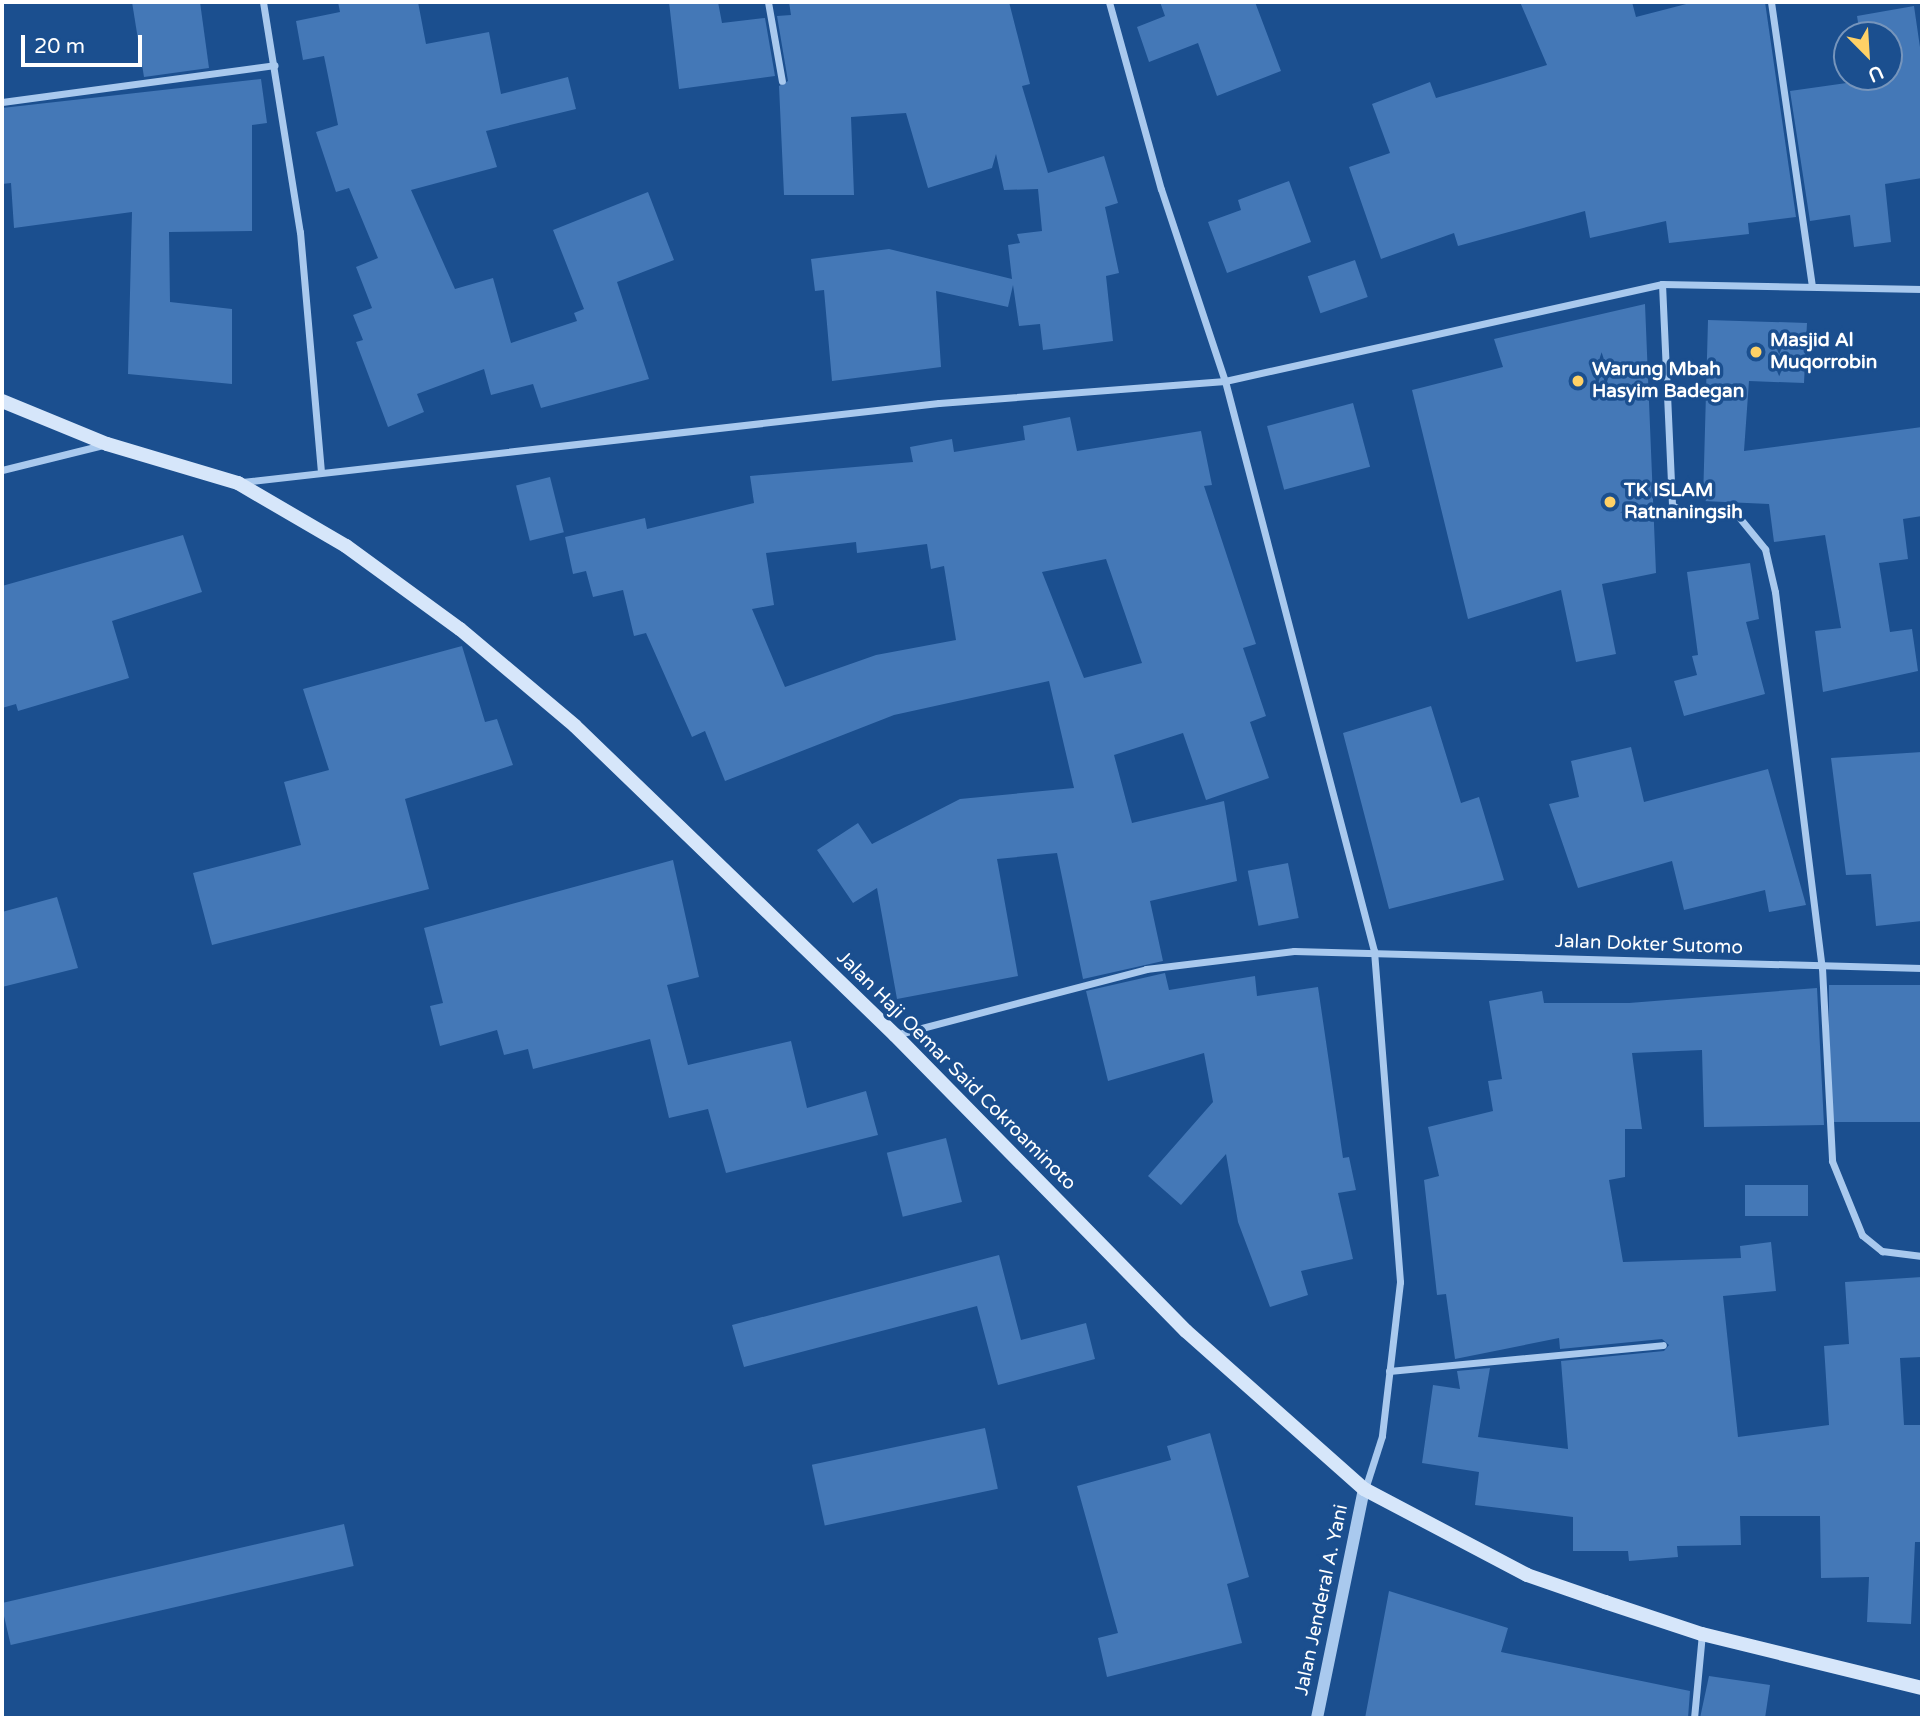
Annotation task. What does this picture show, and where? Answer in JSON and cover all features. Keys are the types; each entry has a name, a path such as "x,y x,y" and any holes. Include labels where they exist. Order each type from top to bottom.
{"main road":[{"name":"Jalan Haji Oemar Said Cokroaminoto","path":"2,401 107,443 238,483 346,546 492,656 575,726 894,1035 1186,1332 1364,1489 1527,1574 1702,1634 1922,1688"}],"street":[{"path":"263,2 300,232 321,470"},
{"path":"768,2 782,81"},
{"path":"1110,2 1161,189 1225,381 1374,951 1400,1282 1382,1436 1364,1489"},
{"path":"1771,2 1812,285"},
{"path":"2,103 275,65"},
{"path":"1662,284 1672,505 1690,514 1738,516 1765,549 1797,732 1822,968 1832,1161 1862,1235 1882,1251 1922,1256"},
{"path":"238,483 321,470 939,403 1225,381 1662,284 1922,289"},
{"path":"2,470 107,443"},
{"name":"Jalan Dokter Sutomo","path":"894,1035 1146,969 1294,951 1374,951 1822,968 1922,968"},
{"path":"1390,1371 1664,1345"},
{"name":"Jalan Jenderal A. Yani","path":"1317,1718 1364,1489"},
{"path":"1694,1718 1702,1634"}],"building":[{"path":"132,2 200,2 209,68 144,77"},
{"path":"338,2 418,2 426,44 489,32 501,94 568,77 576,109 486,131 497,167 411,190 455,289 493,278 511,343 577,321 574,313 584,309 553,230 648,192 674,260 617,282 649,379 541,408 533,384 491,395 484,369 417,394 424,412 388,427 356,342 363,340 353,315 372,308 356,267 378,258 349,188 336,192 316,132 338,125 324,56 303,60 296,21 340,12"},
{"path":"669,2 718,2 722,23 765,18 775,76 679,89"},
{"path":"789,2 1009,2 1030,84 1022,86 1048,173 1104,156 1118,203 1105,207 1119,273 1106,276 1113,341 1043,350 1040,324 1019,326 1013,285 1008,307 936,291 941,367 832,381 824,290 815,291 811,259 889,249 1012,279 1008,245 1020,243 1017,234 1042,231 1038,189 1004,190 996,154 992,168 928,188 906,113 851,117 854,195 784,195 779,86 788,81 777,16 791,15"},
{"path":"1160,2 1255,2 1281,71 1217,96 1198,43 1149,62 1137,27 1165,16"},
{"path":"1520,2 1632,2 1636,17 1694,2 1765,2 1796,217 1748,223 1749,234 1669,243 1666,221 1590,238 1585,211 1458,246 1454,233 1381,259 1349,167 1390,153 1372,104 1430,82 1436,98 1547,65"},
{"path":"1914,6 1922,61 1922,178 1885,184 1891,242 1854,247 1850,215 1810,221 1790,91 1833,85 1833,91 1903,91 1903,21 1858,21 1857,16"},
{"path":"261,79 267,123 252,125 252,231 169,232 170,302 232,309 232,384 128,374 132,212 14,228 11,183 2,184 2,108"},
{"path":"1289,181 1311,242 1227,273 1208,222 1241,210 1238,200"},
{"path":"1355,260 1368,297 1320,313 1308,276"},
{"path":"1645,304 1656,573 1602,584 1616,654 1576,662 1561,590 1468,619 1412,390 1503,367 1494,339"},
{"path":"1708,320 1807,323 1804,383 1749,381 1744,451 1922,427 1922,516 1903,519 1908,559 1879,563 1890,632 1912,629 1918,671 1823,692 1815,631 1841,628 1825,535 1774,542 1769,504 1703,501"},
{"path":"1353,403 1370,467 1284,490 1267,426"},
{"path":"1070,417 1077,451 1201,431 1212,485 1204,486 1256,644 1243,648 1266,716 1250,722 1269,778 1206,800 1183,733 1114,755 1132,823 1224,801 1237,881 1150,901 1163,961 1083,979 1057,853 997,859 1018,976 897,999 877,888 853,903 817,850 858,823 872,844 960,799 1074,788 1049,681 894,715 725,781 705,731 692,737 646,633 634,636 623,590 593,597 586,571 573,574 565,537 645,518 647,529 754,503 750,476 913,462 910,447 952,439 954,452 1025,440 1023,426","holes":["856,542 857,553 927,544 931,569 944,566 956,640 876,655 785,687 752,609 774,605 766,553","1106,559 1142,663 1084,678 1042,572"]},
{"path":"550,477 564,532 530,541 516,485"},
{"path":"183,535 202,592 112,621 129,678 18,711 16,704 2,708 2,586"},
{"path":"1750,563 1759,619 1746,622 1765,694 1684,716 1674,681 1697,675 1692,656 1698,655 1687,572"},
{"path":"462,646 485,722 497,719 513,765 405,799 429,889 212,945 193,873 301,845 284,782 329,770 303,689"},
{"path":"1431,706 1461,803 1479,797 1504,880 1389,909 1343,733"},
{"path":"1631,747 1644,802 1768,769 1806,905 1769,912 1765,890 1684,910 1672,861 1578,888 1549,804 1579,797 1571,761"},
{"path":"1922,752 1922,921 1876,926 1871,874 1846,875 1831,758"},
{"path":"673,860 699,977 667,985 688,1065 791,1041 807,1108 866,1091 878,1135 726,1173 708,1109 669,1118 650,1039 533,1069 528,1049 504,1055 497,1030 440,1046 430,1006 443,1003 424,928"},
{"path":"1288,863 1299,918 1258,926 1248,871"},
{"path":"57,897 78,968 2,987 2,912"},
{"path":"1165,973 1169,990 1255,976 1257,996 1318,987 1343,1158 1349,1157 1356,1190 1338,1193 1353,1259 1301,1271 1308,1295 1270,1307 1238,1222 1226,1154 1181,1205 1148,1176 1213,1102 1204,1053 1108,1081 1086,991"},
{"path":"1829,985 1922,985 1922,1122 1829,1122"},
{"path":"1817,988 1824,1125 1704,1127 1702,1050 1632,1053 1642,1129 1625,1129 1625,1177 1609,1180 1623,1262 1741,1258 1740,1246 1771,1242 1776,1291 1723,1296 1738,1437 1829,1425 1824,1346 1849,1344 1845,1282 1922,1277 1922,1357 1900,1358 1904,1425 1922,1425 1922,1542 1915,1542 1911,1624 1867,1622 1869,1577 1821,1578 1820,1516 1740,1516 1741,1545 1677,1546 1678,1557 1629,1561 1628,1551 1573,1551 1573,1517 1475,1505 1479,1472 1422,1463 1433,1385 1460,1389 1457,1371 1490,1368 1478,1437 1568,1449 1561,1361 1664,1351 1669,1345 1662,1339 1560,1349 1559,1338 1455,1359 1446,1294 1437,1295 1424,1180 1439,1176 1428,1127 1493,1111 1488,1081 1502,1079 1489,1001 1542,991 1544,1003 1629,1003"},
{"path":"946,1138 962,1202 903,1217 887,1153"},
{"path":"1745,1185 1808,1185 1808,1216 1745,1216"},
{"path":"999,1255 1021,1340 1086,1323 1095,1359 998,1385 977,1306 744,1367 732,1325"},
{"path":"985,1428 998,1489 825,1525 812,1465"},
{"path":"1210,1433 1249,1577 1227,1584 1242,1643 1107,1677 1098,1638 1118,1633 1077,1486 1171,1460 1167,1446"},
{"path":"344,1524 354,1566 11,1645 2,1603"},
{"path":"1389,1591 1508,1628 1501,1652 1690,1691 1688,1718 1365,1718"},
{"path":"1709,1676 1770,1685 1765,1718 1700,1718"}],"place":[{"name":"Masjid Al Muqorrobin","path":"1756,352"},
{"name":"Warung Mbah Hasyim Badegan","path":"1578,381"},
{"name":"TK ISLAM Ratnaningsih","path":"1610,502"}]}
